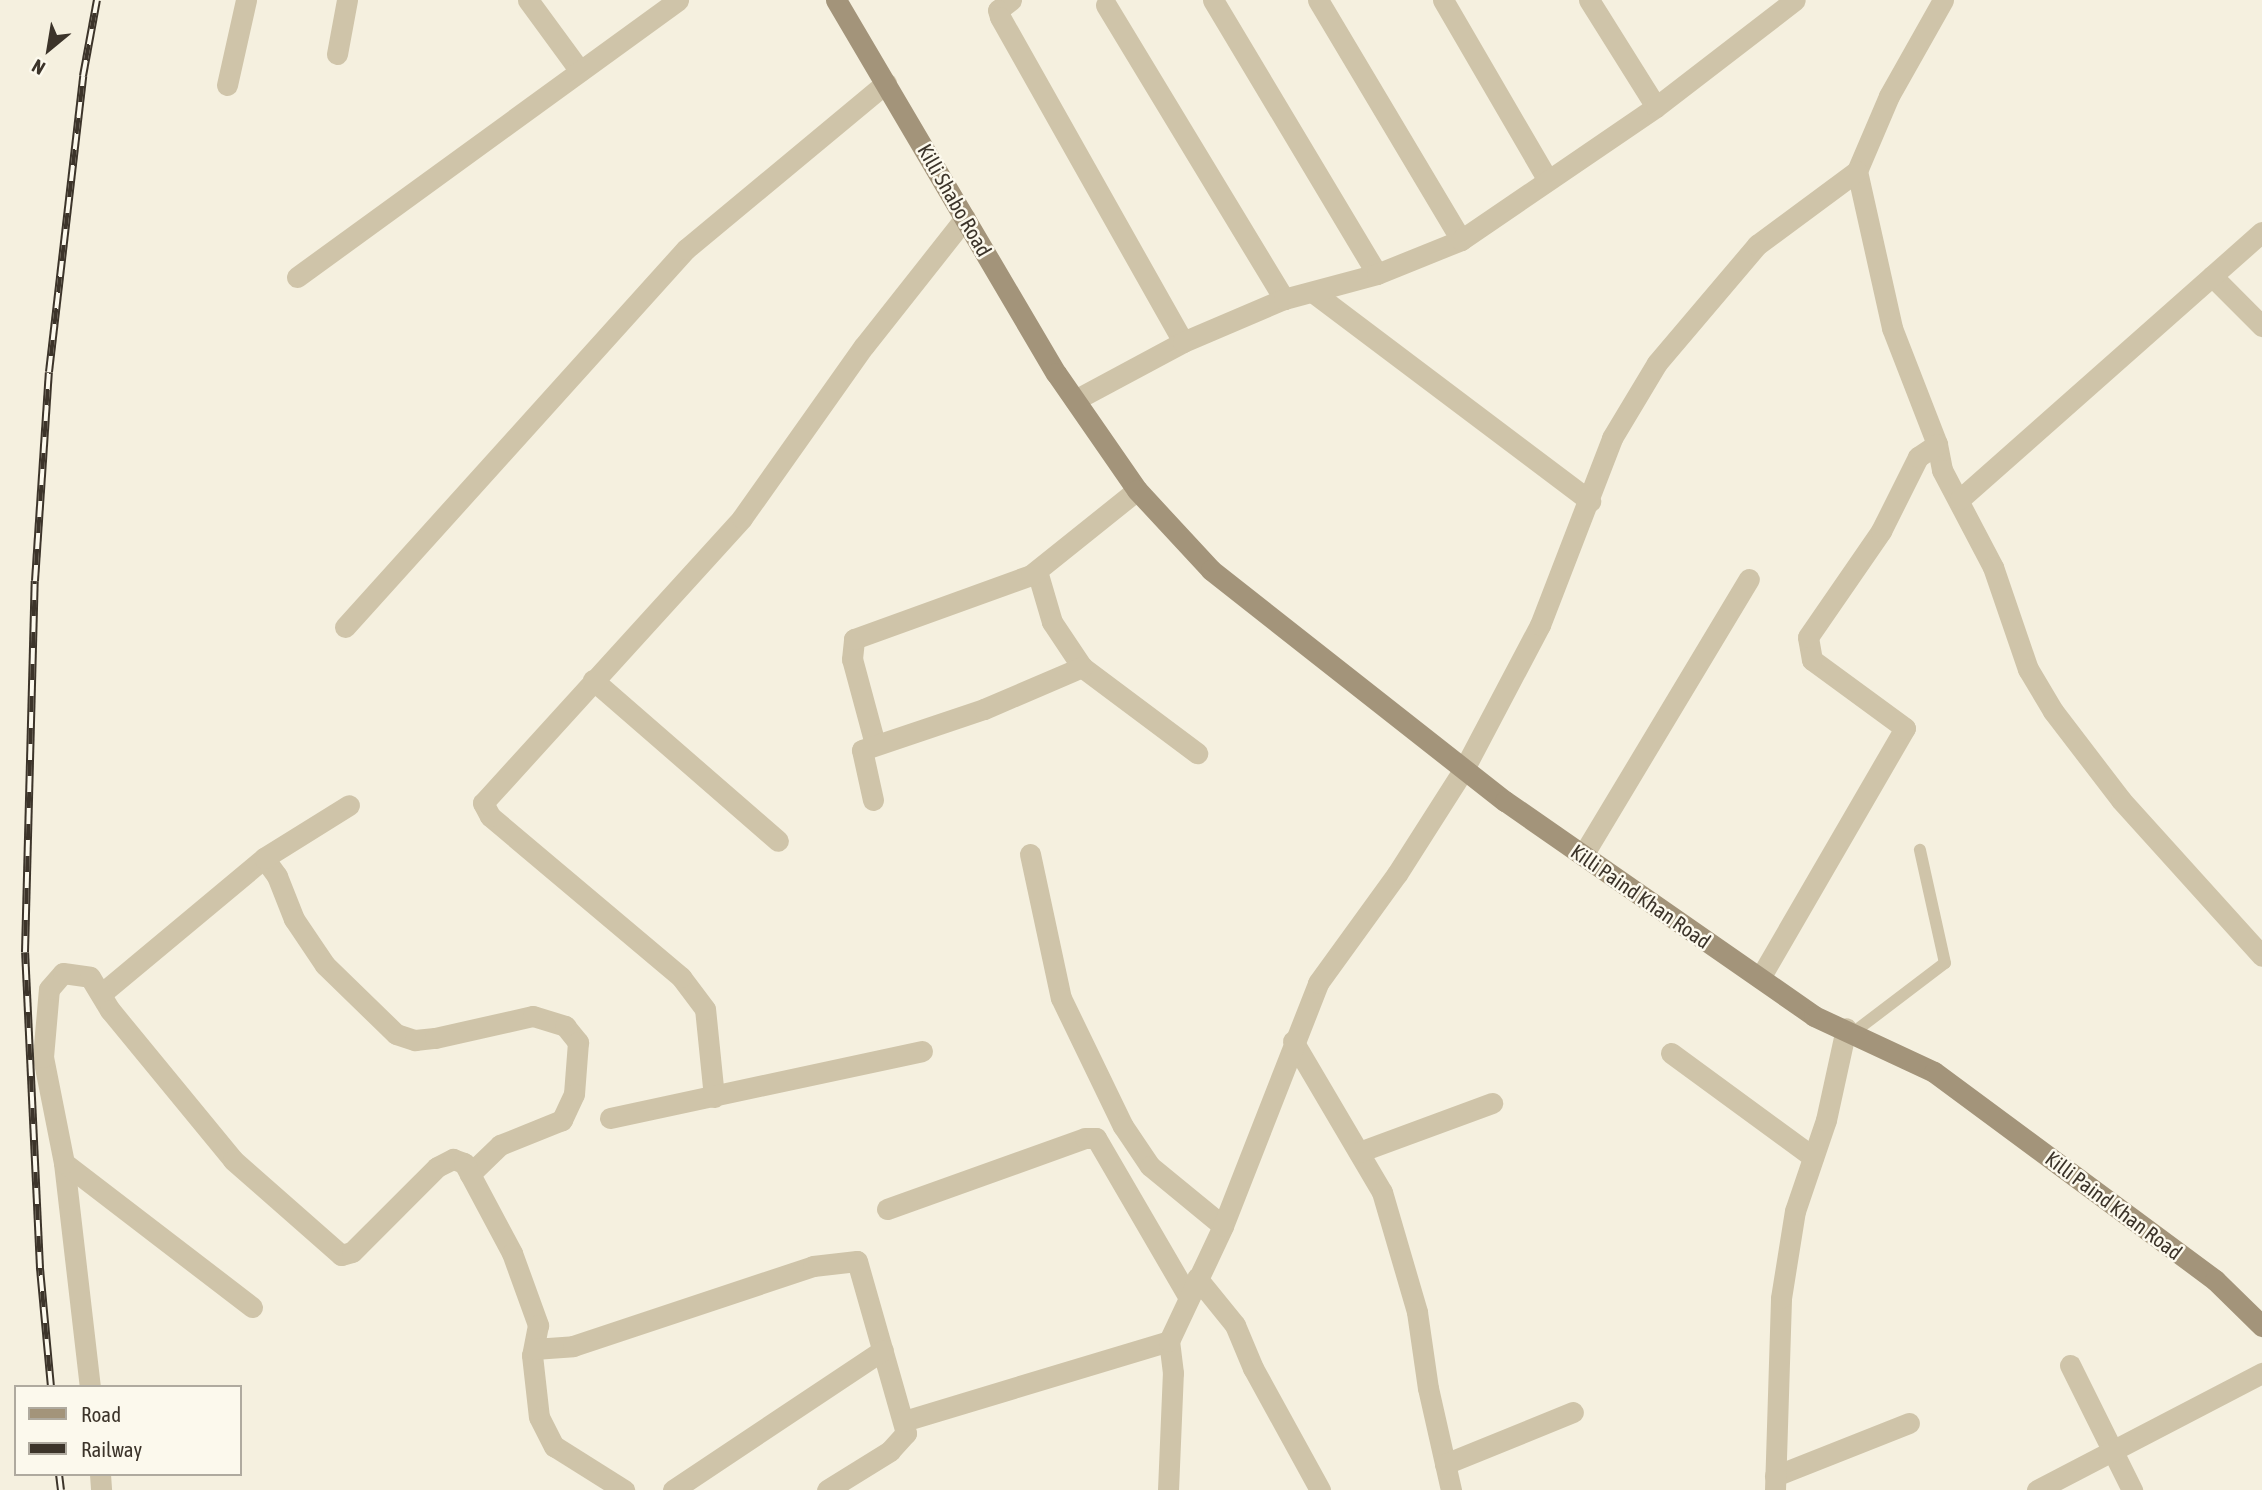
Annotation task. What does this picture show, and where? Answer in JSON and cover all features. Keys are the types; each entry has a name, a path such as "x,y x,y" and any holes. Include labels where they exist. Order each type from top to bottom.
{"street":[{"path":"227,85 246,0"},
{"path":"337,54 347,0"},
{"path":"528,0 580,71"},
{"path":"297,277 678,0"},
{"name":"Killi Shabo Road","path":"836,0 1075,400"},
{"path":"1011,0 998,10 1000,17 1184,342"},
{"path":"1213,0 1377,274"},
{"path":"1318,0 1461,240"},
{"path":"1443,0 1547,179"},
{"path":"1589,0 1656,107"},
{"path":"1075,400 1184,342 1284,299 1377,274 1461,240 1656,107 1795,0"},
{"path":"1168,1490 1173,1373 1169,1341 1223,1226 1293,1041 1318,983 1397,874 1464,768 1540,625 1590,501 1612,438 1657,363 1690,319 1757,245 1857,171 1888,96 1943,0"},
{"path":"1106,5 1284,299"},
{"path":"345,627 686,249 886,83"},
{"path":"1857,171 1892,328 1937,444 1942,470 1960,499 1993,567 2028,669 2053,711 2121,800 2262,956"},
{"path":"714,1097 705,1009 681,977 489,816 483,803 742,518 864,346 965,218"},
{"path":"1960,499 2262,232"},
{"path":"2212,276 2262,326"},
{"path":"1314,293 1590,501"},
{"name":"Killi Paind Khan Road","path":"1075,400 1137,490 1211,570 1464,768 1583,855 1814,1016 1850,1030 1934,1072 2215,1280 2262,1326"},
{"path":"1760,978 1905,728 1812,660 1805,644 1881,531 1918,457 1937,444"},
{"path":"875,744 852,659 854,639 1037,571 1137,490"},
{"path":"1037,571 1052,622 1082,667 1197,753"},
{"path":"1583,855 1749,579"},
{"path":"873,800 862,750 984,709 1082,667"},
{"path":"593,680 778,841"},
{"path":"101,995 264,858 349,805"},
{"path":"1030,854 1061,998 1123,1126 1150,1166 1223,1226"},
{"path":"264,858 277,876 294,919 325,965 396,1034 415,1040 435,1038 533,1016 565,1027 578,1042 574,1094 562,1120 500,1145 470,1174"},
{"path":"90,1385 64,1163 43,1057 44,1010 49,989 63,973 90,977 101,995 233,1160 341,1255 352,1252 437,1167 453,1159 464,1163 512,1253 538,1325 534,1349 539,1417 554,1446 624,1490"},
{"path":"1850,1030 1814,1157 1795,1211 1781,1298 1775,1483 1909,1423"},
{"path":"1293,1041 1382,1192 1398,1237 1451,1490"},
{"path":"610,1118 922,1051"},
{"path":"1671,1052 1814,1157"},
{"path":"1359,1153 1492,1103"},
{"path":"887,1209 1085,1138 1096,1138 1193,1287 1235,1325 1253,1368 1320,1490"},
{"path":"64,1163 252,1307"},
{"path":"534,1349 572,1346 813,1266 847,1260 858,1262 904,1421 904,1439 827,1490"},
{"path":"904,1421 1169,1341"},
{"path":"673,1490 883,1350"},
{"path":"2070,1365 2132,1490"},
{"path":"2036,1490 2113,1454 2262,1373"},
{"path":"1446,1465 1573,1412"}],"lane":[{"path":"1850,1030 1945,963 1920,850"}],"railway":[{"path":"51,1385 40,1268 25,952 35,581 49,372 83,76 97,0"},
{"path":"59,1476 61,1490"}]}
